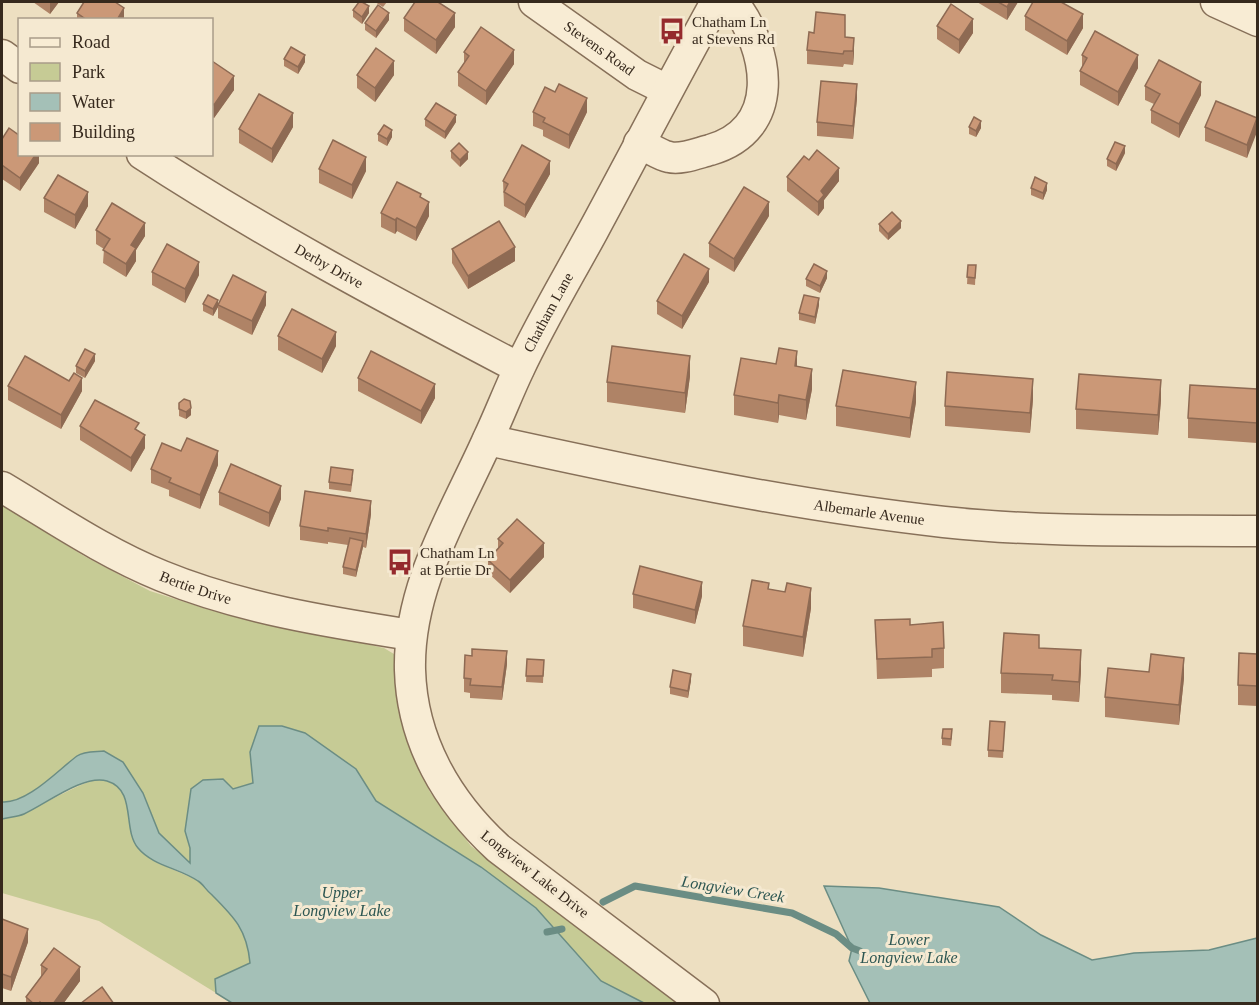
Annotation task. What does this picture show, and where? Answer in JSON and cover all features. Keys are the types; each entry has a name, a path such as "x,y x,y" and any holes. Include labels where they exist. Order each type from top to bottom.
{"street":[{"name":"Stevens Road","path":"534,2 636,75 667,90"},
{"name":"Chatham Lane","path":"411,635 421,591 434,554 519,368 716,2"},
{"path":"639,143 670,157 688,156 728,145 755,117 764,75 758,43 733,2"},
{"path":"1216,2 1257,21"},
{"path":"2,56 18,67"},
{"name":"Derby Drive","path":"145,156 271,233 400,306 519,368"},
{"name":"Albemarle Avenue","path":"488,440 623,470 817,506 923,519 1014,527 1257,531"},
{"name":"Bertie Drive","path":"2,487 83,537 163,576 246,603 411,635"},
{"name":"Longview Lake Drive","path":"411,635 410,671 421,732 431,760 457,806 498,848 704,1004"}],"green space":[{"path":"2,505 84,556 150,591 213,611 384,648 394,654 399,663 410,748 430,792 471,846 681,1003 644,1003 601,981 536,908 481,867 376,801 356,769 305,733 282,726 259,726 250,752 253,783 232,789 223,779 203,780 191,789 185,831 190,848 190,863 159,833 143,793 78,755 32,792 21,798 2,802"},
{"path":"94,780 106,780 118,786 126,799 130,826 158,863 199,881 235,917 249,946 250,963 215,979 216,993 99,921 2,893 2,819 26,812"}],"water":[{"name":"Upper Longview Lake","path":"259,726 282,726 305,733 356,769 376,801 481,867 536,908 601,981 644,1003 232,1003 216,993 215,979 250,963 246,941 238,924 200,882 151,859 138,848 133,840 126,801 116,786 107,781 87,782 65,791 24,814 2,819 2,802 22,798 32,792 80,754 104,751 123,762 143,793 159,833 190,863 190,848 185,831 191,789 203,780 223,779 233,789 253,783 250,752"},
{"name":"Lower Longview Lake","path":"824,886 879,888 999,907 1041,935 1092,960 1134,953 1209,950 1257,938 1257,1003 870,1003 849,961 852,948"}],"building":[{"path":"84,2 115,2 124,8 118,18 84,18 77,13"},
{"path":"359,2 369,6 362,17 353,10"},
{"path":"415,2 438,2 455,13 436,40 404,18"},
{"path":"998,2 1010,2 1007,7"},
{"path":"1033,2 1061,2 1083,14 1067,41 1025,16"},
{"path":"951,4 973,19 959,40 937,26"},
{"path":"378,5 389,13 376,31 365,23"},
{"path":"816,12 845,15 845,37 854,38 853,51 844,51 843,54 807,50 809,32 814,33"},
{"path":"481,27 514,50 486,91 458,72 469,56 464,52"},
{"path":"1095,31 1138,55 1118,92 1080,71 1087,58 1082,55"},
{"path":"291,47 305,55 298,67 284,59"},
{"path":"376,48 394,61 375,88 357,75"},
{"path":"1159,60 1201,82 1179,124 1151,110 1160,94 1145,86"},
{"path":"213,62 234,76 213,104"},
{"path":"821,81 857,84 853,126 817,122"},
{"path":"559,84 587,98 569,135 543,122 545,118 533,112 545,87 555,92"},
{"path":"259,94 293,113 272,149 239,129"},
{"path":"1216,101 1257,118 1247,145 1205,127"},
{"path":"436,103 456,115 445,132 425,119"},
{"path":"974,117 981,121 976,131 969,127"},
{"path":"384,125 392,130 387,139 378,134"},
{"path":"9,128 18,135 18,156 35,156 20,178 2,165 2,139"},
{"path":"333,140 366,157 352,185 319,169"},
{"path":"1115,142 1125,146 1116,164 1107,159"},
{"path":"459,143 468,152 460,160 451,151"},
{"path":"522,145 550,161 525,205 504,192 508,184 503,181"},
{"path":"817,150 839,168 821,191 824,195 818,202 787,177 804,156 809,160"},
{"path":"58,175 88,192 75,215 44,198"},
{"path":"1035,177 1047,183 1043,193 1031,188"},
{"path":"397,182 421,194 420,197 429,202 416,228 381,213"},
{"path":"744,187 769,202 734,259 709,243"},
{"path":"112,203 145,223 131,245 136,248 126,264 103,250 110,239 96,230"},
{"path":"892,212 901,221 888,234 879,224"},
{"path":"499,221 515,247 468,276 452,249"},
{"path":"167,244 199,262 185,289 152,272"},
{"path":"684,254 709,269 682,316 657,301"},
{"path":"814,264 827,271 820,286 806,279"},
{"path":"968,265 976,265 975,278 967,277"},
{"path":"233,275 266,292 252,321 218,305"},
{"path":"208,295 218,300 213,309 203,304"},
{"path":"804,295 819,298 815,317 799,313"},
{"path":"292,309 336,332 322,359 278,336"},
{"path":"612,346 690,356 685,393 607,382"},
{"path":"779,348 797,351 795,366 812,369 806,400 779,395 778,403 734,395 741,358 776,364"},
{"path":"85,349 95,354 85,371 76,366"},
{"path":"371,351 435,384 421,411 358,378"},
{"path":"25,356 69,381 74,373 82,378 61,415 8,386"},
{"path":"843,370 916,382 910,418 836,406"},
{"path":"947,372 1033,379 1030,413 945,406"},
{"path":"1079,374 1161,380 1158,415 1076,409"},
{"path":"1190,385 1257,389 1257,423 1188,418"},
{"path":"184,399 190,401 191,408 186,412 179,409 179,403"},
{"path":"95,400 139,423 135,429 145,435 131,458 80,426"},
{"path":"187,438 218,451 200,495 169,482 171,478 151,469 162,443 181,451"},
{"path":"231,464 281,486 269,513 219,492"},
{"path":"331,467 353,470 351,485 329,482"},
{"path":"305,491 371,501 366,534 300,526"},
{"path":"517,519 544,543 510,580 488,560 503,543 498,539"},
{"path":"350,538 363,541 356,570 343,567"},
{"path":"640,566 702,582 695,610 633,594"},
{"path":"752,580 769,583 768,589 785,592 787,583 811,588 803,637 743,626"},
{"path":"910,619 910,625 943,622 944,648 932,649 932,657 877,659 875,620"},
{"path":"1004,633 1039,635 1039,648 1081,650 1079,682 1052,680 1053,675 1001,673"},
{"path":"472,649 507,651 502,687 470,685 471,679 464,678 465,655 472,656"},
{"path":"1239,653 1257,654 1257,686 1238,685"},
{"path":"1151,654 1184,658 1179,705 1105,697 1108,668 1149,672"},
{"path":"527,659 544,660 543,676 526,676"},
{"path":"673,670 691,674 688,691 670,687"},
{"path":"990,721 1005,722 1003,751 988,750"},
{"path":"943,729 952,729 951,739 942,738"},
{"path":"2,919 28,929 11,977 2,974"},
{"path":"54,948 80,967 53,1004 40,1002 34,1004 26,997 47,969 41,965"},
{"path":"102,987 114,1004 80,1004"}],"waterway":[{"name":"Longview Creek","path":"603,902 635,886 792,913 836,934 852,948 860,951"},
{"path":"547,932 562,929"}],"place":[{"name":"Chatham Ln at Stevens Rd","path":"672,31"},
{"name":"Chatham Ln at Bertie Dr","path":"400,562"}]}
